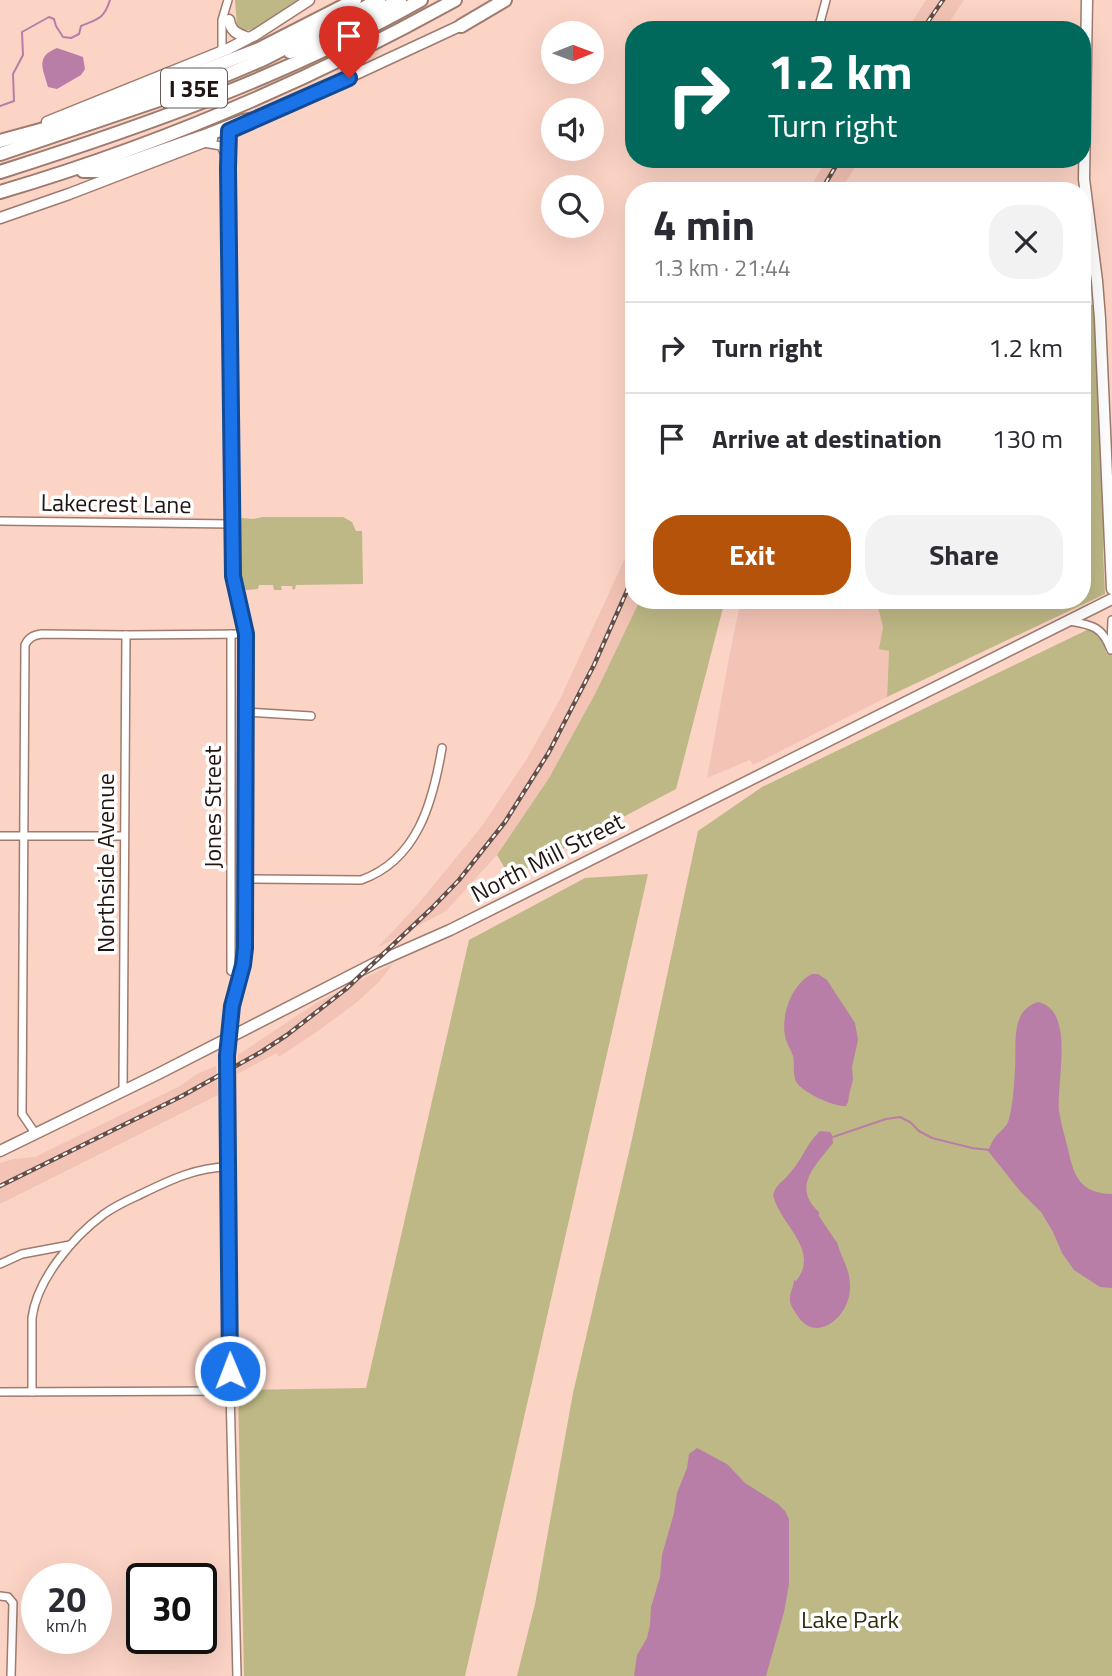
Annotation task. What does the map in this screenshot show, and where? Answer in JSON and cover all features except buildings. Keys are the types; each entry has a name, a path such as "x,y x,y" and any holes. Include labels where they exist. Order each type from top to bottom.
{"highway":[{"path":"0,141 44,129 259,49 355,0"},
{"name":"I 35E","path":"0,154 200,86 264,59 379,0"},
{"path":"264,59 307,47 400,0"},
{"path":"0,172 90,144 234,90 330,47 421,0"},
{"name":"I 35E","path":"0,192 69,172 164,138 251,102 357,52 455,0"},
{"path":"461,26 505,0"},
{"path":"69,172 102,170 243,121 256,119"}],"main road":[{"path":"0,141 222,52 309,0"},
{"path":"0,218 204,143 514,0"},
{"path":"1087,0 1087,21"},
{"path":"229,20 230,28 234,32 248,38"},
{"path":"1091,234 1100,318 1112,589"},
{"name":"North Mill Street","path":"0,1151 375,963 450,930 1112,599"}],"street":[{"path":"222,52 222,20 228,0 229,20"},
{"path":"820,21 826,0"},
{"name":"Jones Street","path":"229,131 233,576 246,634 245,953 232,1006 227,1056 230,1391 237,1676"},
{"path":"204,143 221,146 225,151 228,168"},
{"name":"Lakecrest Lane","path":"0,521 232,524"},
{"path":"1110,652 1112,620"},
{"path":"1069,621 1096,627 1105,636 1110,652"},
{"path":"35,1133 22,1114 27,640 42,634 246,634"},
{"name":"Jones Street","path":"231,634 231,971 240,975"},
{"name":"Northside Avenue","path":"123,1091 126,635"},
{"path":"245,712 311,716"},
{"path":"244,879 361,880 375,875 402,853 422,822 432,798 442,748"},
{"path":"0,836 124,836"},
{"path":"32,1392 34,1308 49,1275 71,1245 97,1220 119,1205 163,1183 198,1170 228,1167"},
{"path":"0,1264 22,1254 71,1245"},
{"path":"0,1392 230,1391"},
{"path":"0,1596 8,1597 13,1603 11,1676"}],"shaded area":[{"path":"926,0 964,0 950,21 913,21"},
{"path":"57,48 83,57 85,69 81,75 57,89 48,87 42,64 46,55"},
{"path":"822,168 854,168 846,182 813,182"},
{"path":"625,558 625,609 636,609 596,692 549,778 497,855 446,911 377,948 418,904 482,826 528,757 560,699"},
{"path":"739,609 878,609 883,627 880,648 889,651 887,697 753,765 750,760 707,778"},
{"path":"394,963 379,982 356,1003 318,1031 279,1057 277,1053 237,1074 238,1055 316,1003"},
{"path":"812,974 818,974 827,980 855,1023 858,1040 852,1067 853,1080 846,1106 812,1095 797,1083 795,1077 793,1056 785,1036 785,1018 794,992"},
{"path":"1038,1002 1050,1008 1057,1018 1061,1033 1059,1111 1073,1168 1080,1182 1086,1187 1112,1194 1112,1288 1100,1287 1074,1270 1041,1212 988,1151 1007,1124 1010,1113 1016,1030 1019,1021 1022,1013"},
{"path":"216,1066 218,1095 0,1204 0,1163 35,1157"},
{"path":"820,1131 830,1132 833,1143 809,1176 807,1194 837,1242 850,1288 844,1309 838,1317 830,1324 813,1328 804,1324 790,1303 794,1280 796,1281 802,1270 804,1259 802,1248 773,1195"},
{"path":"697,1448 727,1464 745,1483 778,1504 789,1519 789,1584 766,1676 634,1676 637,1655 647,1638 651,1607 660,1577 662,1555 677,1493 687,1468 689,1454"}],"green space":[{"path":"235,0 298,0 254,29 243,31 237,26"},
{"path":"1091,305 1094,305 1105,594 1091,601"},
{"path":"343,517 352,522 356,531 362,531 363,584 296,585 293,590 292,586 281,586 282,590 274,590 273,585 259,585 258,589 246,590 241,585 238,523 242,518"},
{"path":"636,609 723,609 676,789 510,877 497,855 549,778 596,692"},
{"path":"878,609 1073,609 887,697 889,651 879,649 883,627"},
{"name":"Lake Park","path":"1091,628 1102,639 1106,653 1112,654 1112,1676 517,1676 535,1604 573,1393 632,1139 698,831 762,787"},
{"path":"648,874 465,1676 244,1676 238,1390 366,1388 469,940 585,878"}],"waterway":[{"path":"0,106 14,101 13,74 23,55 22,32 49,17 54,19 63,37 71,38 79,34 81,26 103,15 110,0"},
{"path":"833,1137 900,1117 932,1138 989,1150"}],"railway":[{"path":"928,21 943,0"},
{"path":"826,182 835,168"},
{"path":"0,1186 182,1096 261,1052 346,989 432,908 459,880 505,822 549,752 594,665 625,595"}],"route":[{"path":"230,1371 227,1056 232,1006 245,953 246,634 233,576 229,131 349,78"}]}
